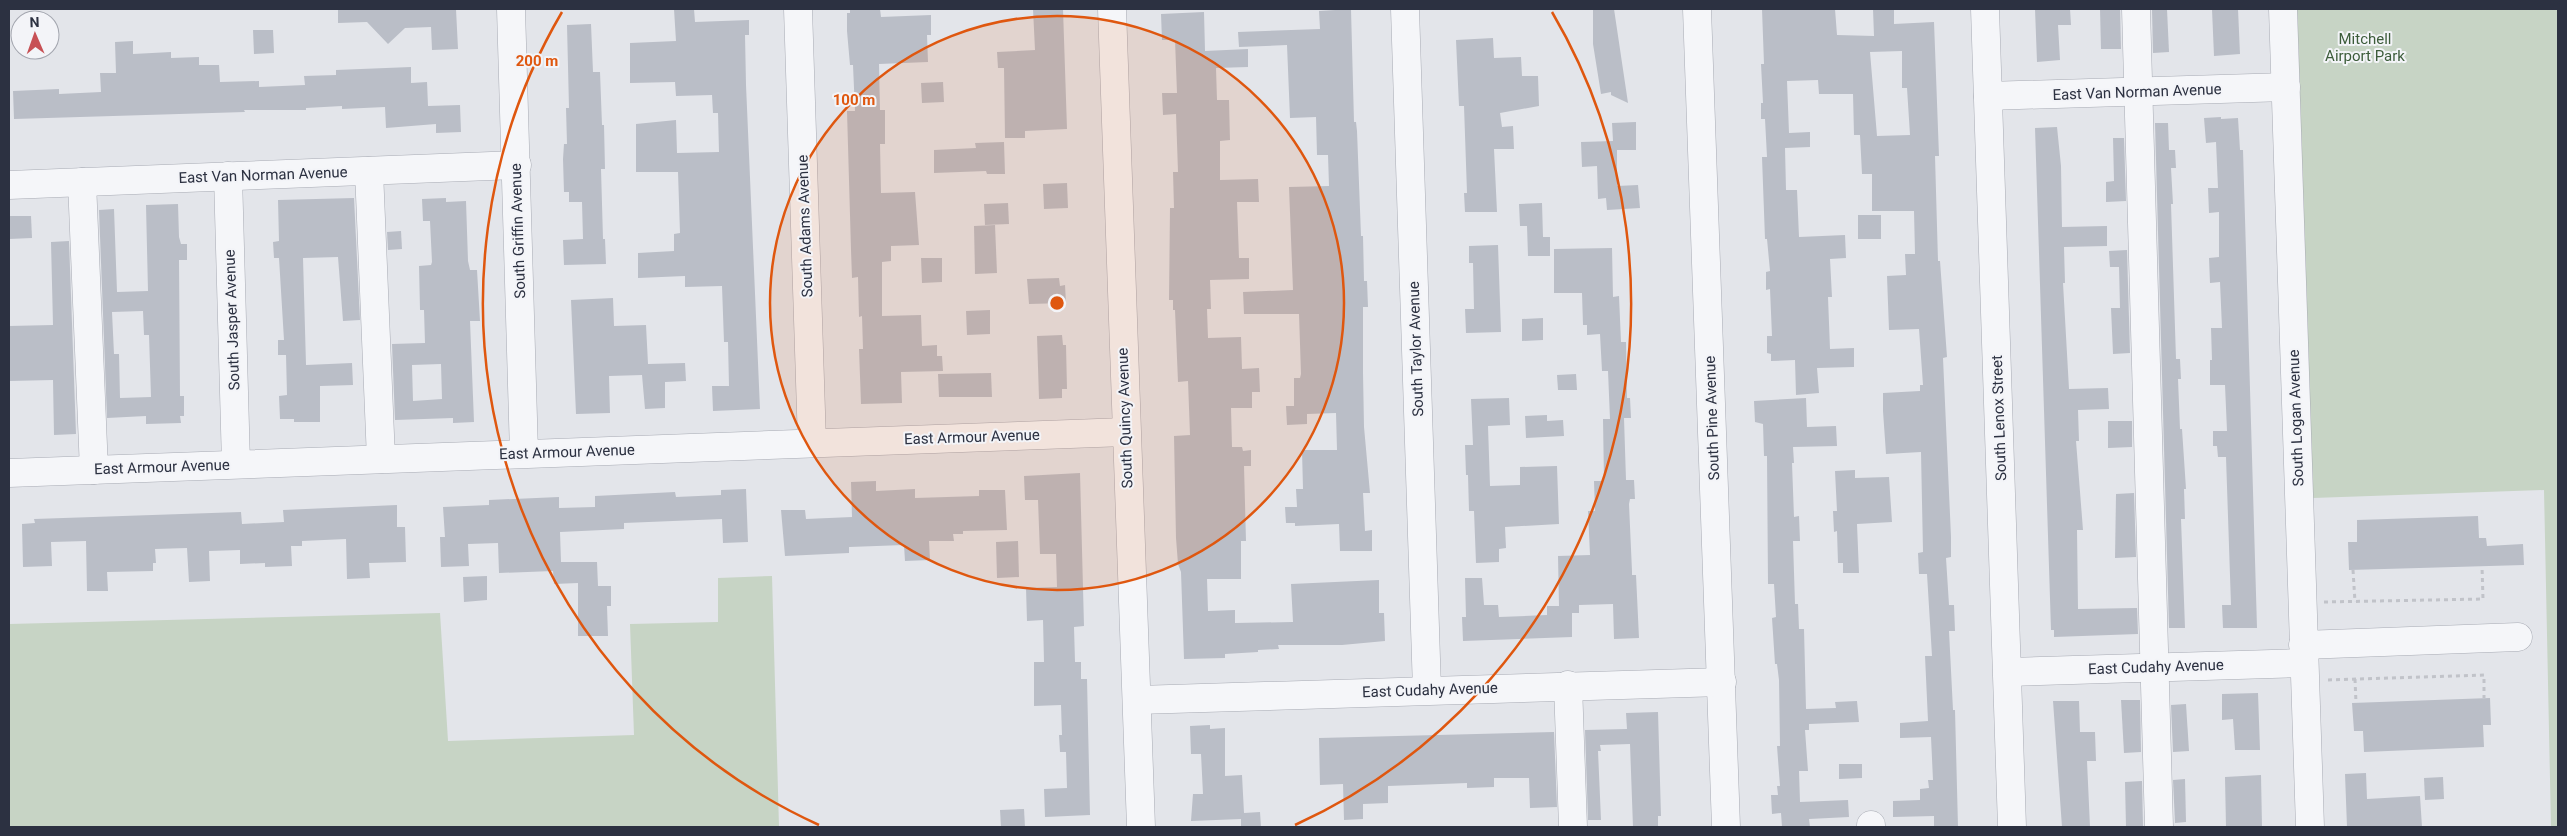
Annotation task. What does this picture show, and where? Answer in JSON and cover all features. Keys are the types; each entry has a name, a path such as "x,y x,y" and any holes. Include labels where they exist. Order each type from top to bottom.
{"street":[{"name":"South Griffin Avenue","path":"511,9 524,453"},
{"name":"South Adams Avenue","path":"798,9 812,443"},
{"name":"South Quincy Avenue","path":"1112,9 1125,432 1138,700 1141,827"},
{"name":"South Taylor Avenue","path":"1405,9 1427,690"},
{"name":"South Pine Avenue","path":"1697,9 1726,827"},
{"name":"South Lenox Street","path":"1985,9 2012,827"},
{"path":"2136,9 2159,827"},
{"name":"South Logan Avenue","path":"2283,9 2310,827"},
{"name":"East Van Norman Avenue","path":"1988,96 2286,87"},
{"name":"East Van Norman Avenue","path":"9,184 517,165"},
{"path":"369,171 381,459"},
{"name":"South Jasper Avenue","path":"228,176 236,464"},
{"path":"82,182 94,470"},
{"name":"East Armour Avenue","path":"9,473 1125,432"},
{"name":"East Cudahy Avenue","path":"2008,672 2154,668 2518,637"},
{"name":"East Cudahy Avenue","path":"1138,700 1568,685 1722,682"},
{"path":"1568,685 1573,827"}],"path":[{"path":"2324,602 2483,599 2482,566"},
{"path":"2354,570 2355,602"},
{"path":"2327,680 2484,674 2484,698"},
{"path":"2355,679 2356,703"}],"green space":[{"name":"Mitchell Airport Park","path":"2297,9 2558,9 2558,827 2551,827 2544,490 2313,498"},
{"path":"772,576 779,827 9,827 9,624 440,613 448,741 634,735 630,624 718,622 718,578"}],"building":[{"path":"338,9 456,9 458,49 432,50 431,27 405,28 388,44 367,22 338,23"},
{"path":"674,9 694,9 695,22 749,20 749,35 745,35 746,85 760,409 713,411 712,386 729,386 728,342 724,342 722,286 685,287 685,276 638,278 638,253 674,251 674,234 680,233 678,172 636,172 636,124 676,120 677,153 719,152 718,113 713,113 712,95 676,96 675,82 630,83 630,43 676,41"},
{"path":"850,9 880,9 881,17 931,15 931,35 927,35 928,62 879,64 880,110 885,110 885,144 880,144 881,193 915,192 919,245 891,246 891,261 882,262 882,316 921,315 922,346 937,345 937,356 942,356 943,371 901,372 902,403 861,404 859,349 863,349 862,316 859,317 858,277 852,278 847,111 855,111 853,65 850,65 847,31 847,13 850,13"},
{"path":"1033,9 1063,9 1067,129 1025,131 1025,138 1005,138 1004,68 998,68 997,52 1035,50"},
{"path":"1351,9 1354,122 1356,122 1357,131 1361,236 1363,236 1364,281 1367,281 1368,307 1363,307 1363,373 1364,427 1370,493 1363,493 1365,531 1372,530 1372,551 1340,551 1339,524 1295,526 1295,523 1286,523 1285,507 1297,507 1296,489 1303,489 1302,450 1337,450 1336,413 1307,414 1307,424 1287,425 1286,406 1294,406 1294,378 1300,378 1301,374 1299,314 1244,314 1243,292 1293,290 1289,187 1329,186 1328,155 1317,155 1316,117 1290,118 1287,45 1239,47 1238,32 1320,29 1319,11"},
{"path":"1593,9 1614,9 1628,103 1611,95 1611,92 1601,94 1593,44"},
{"path":"1762,9 1835,9 1837,35 1874,36 1873,9 1894,9 1894,24 1934,22 1939,156 1935,156 1938,261 1940,261 1947,357 1943,358 1951,557 1946,558 1949,605 1954,605 1955,631 1949,631 1953,710 1955,710 1958,827 1934,827 1934,816 1893,817 1893,801 1920,800 1920,789 1929,788 1928,780 1933,780 1931,737 1900,738 1900,723 1928,721 1925,656 1932,656 1927,574 1919,574 1918,553 1923,552 1921,452 1886,454 1883,411 1883,393 1920,391 1920,385 1923,385 1919,329 1889,330 1887,276 1906,275 1905,254 1915,254 1914,211 1872,211 1872,174 1862,174 1860,135 1854,135 1853,94 1819,94 1818,80 1787,81 1789,133 1810,132 1810,147 1785,148 1786,190 1797,190 1799,237 1845,235 1846,258 1830,259 1832,297 1828,297 1830,349 1854,348 1854,367 1817,368 1819,393 1796,395 1795,360 1771,361 1771,354 1767,353 1767,336 1772,336 1770,289 1766,290 1766,272 1770,271 1767,239 1765,239 1762,157 1767,157 1765,119 1761,119 1761,103 1763,103 1761,64 1764,64","holes":["1902,51 1902,88 1907,88 1910,135 1877,136 1870,52"]},
{"path":"2035,9 2070,9 2071,25 2058,25 2060,60 2037,62"},
{"path":"2100,9 2120,9 2121,49 2101,49"},
{"path":"2152,9 2167,9 2169,52 2153,53"},
{"path":"2212,9 2238,9 2240,54 2214,56"},
{"path":"1204,12 1205,51 1248,49 1248,67 1216,68 1217,100 1229,100 1230,140 1220,141 1220,180 1258,179 1259,202 1237,202 1239,258 1249,258 1249,279 1210,280 1211,309 1207,309 1208,338 1241,337 1242,369 1259,368 1260,392 1252,392 1252,408 1231,408 1232,447 1242,447 1243,451 1251,450 1251,466 1244,466 1246,541 1241,541 1241,579 1207,579 1208,611 1235,610 1235,623 1293,622 1291,584 1379,580 1379,613 1384,613 1385,641 1342,645 1278,645 1279,649 1225,654 1225,658 1184,659 1181,572 1178,564 1176,538 1174,436 1190,435 1188,381 1178,382 1175,310 1173,310 1173,300 1169,300 1170,208 1174,208 1173,172 1178,172 1176,114 1163,115 1162,93 1177,93 1175,40 1162,40 1161,14"},
{"path":"591,24 593,72 600,72 602,125 604,125 605,169 601,169 603,239 605,239 606,264 564,265 563,240 583,239 582,202 569,202 569,192 564,192 563,159 564,144 567,144 566,108 569,108 567,25"},
{"path":"253,30 273,30 274,53 254,54"},
{"path":"1493,38 1494,58 1521,57 1522,76 1538,76 1539,106 1500,113 1502,127 1513,126 1514,149 1494,149 1497,212 1465,212 1464,193 1467,193 1464,106 1459,106 1456,40"},
{"path":"133,41 133,54 171,52 171,58 199,57 199,65 219,65 220,82 259,81 259,87 305,85 304,76 336,75 336,70 411,67 411,83 427,82 428,106 460,105 461,132 436,133 436,124 386,128 385,107 342,109 342,106 306,108 306,110 244,110 245,112 14,119 13,91 59,89 59,94 101,92 100,73 116,73 115,42"},
{"path":"943,82 944,102 922,103 921,83"},
{"path":"2221,117 2221,119 2238,118 2240,150 2243,150 2257,628 2223,628 2222,605 2231,605 2226,457 2218,457 2217,446 2213,446 2213,431 2227,431 2225,385 2210,385 2210,360 2212,360 2211,328 2222,328 2220,282 2210,283 2209,258 2219,257 2219,212 2209,213 2208,188 2218,188 2216,142 2206,143 2204,118"},
{"path":"1636,122 1636,150 1617,150 1617,186 1638,185 1640,208 1607,210 1606,198 1598,199 1597,166 1582,167 1581,142 1613,141 1612,123"},
{"path":"2155,123 2168,123 2169,150 2175,150 2176,168 2171,168 2173,204 2171,204 2176,359 2180,359 2181,379 2178,379 2180,429 2182,429 2186,489 2184,489 2185,519 2181,519 2185,628 2169,628"},
{"path":"2057,127 2061,166 2062,227 2107,226 2107,246 2064,247 2065,283 2063,283 2069,389 2108,388 2109,409 2078,410 2079,441 2076,441 2083,530 2077,530 2078,609 2137,608 2138,634 2054,637 2054,630 2051,630 2035,128"},
{"path":"2113,138 2124,138 2126,201 2106,202 2106,182 2114,181"},
{"path":"1004,142 1005,174 987,174 986,171 934,173 934,150 976,148 975,143"},
{"path":"1067,183 1068,208 1044,209 1043,184"},
{"path":"354,198 360,320 343,321 338,257 303,258 306,365 352,363 353,385 320,386 320,422 294,422 294,419 280,419 279,396 287,395 286,355 278,355 278,340 284,340 279,258 274,258 273,242 279,241 278,200"},
{"path":"446,198 446,202 466,201 468,261 470,270 477,270 480,321 470,321 474,422 453,423 453,418 395,420 392,344 425,343 424,310 420,310 419,266 431,265 432,262 430,221 423,221 422,199","holes":["441,364 442,399 413,401 412,365"]},
{"path":"1008,203 1009,224 985,225 984,204"},
{"path":"1542,203 1543,237 1550,237 1550,256 1528,256 1527,226 1520,226 1519,204"},
{"path":"178,204 179,237 181,244 187,244 187,260 179,260 180,396 184,396 184,416 180,416 181,423 146,424 146,416 107,418 99,210 114,209 117,292 148,291 146,205","holes":["143,311 144,335 149,335 151,397 120,398 119,354 114,354 112,312"]},
{"path":"1858,215 1881,215 1881,239 1858,239"},
{"path":"9,216 31,216 32,238 9,239"},
{"path":"995,225 997,273 975,274 974,226"},
{"path":"401,231 402,249 388,250 387,232"},
{"path":"69,241 76,434 54,435 53,380 9,381 9,326 53,325 51,242"},
{"path":"1498,245 1501,332 1466,333 1465,309 1474,309 1473,263 1469,263 1469,246"},
{"path":"1612,248 1613,297 1619,296 1621,342 1626,342 1627,398 1630,398 1631,418 1624,418 1626,480 1634,480 1635,499 1630,499 1629,504 1632,575 1636,575 1639,638 1614,639 1613,604 1579,605 1579,613 1572,613 1572,637 1463,641 1462,617 1466,617 1465,578 1482,578 1484,605 1498,605 1499,617 1547,615 1547,606 1559,606 1558,556 1590,555 1588,511 1595,511 1594,481 1604,481 1603,419 1610,419 1608,371 1602,371 1600,334 1587,335 1587,325 1583,325 1582,293 1554,293 1554,249"},
{"path":"2127,250 2130,353 2113,354 2111,308 2120,308 2119,267 2110,267 2109,251"},
{"path":"921,258 942,258 942,282 922,283"},
{"path":"1059,278 1060,286 1065,285 1066,303 1029,304 1027,279"},
{"path":"613,298 614,326 646,325 648,364 685,363 686,381 665,382 665,408 645,409 642,375 609,376 610,413 576,414 571,300"},
{"path":"990,310 990,334 967,335 966,311"},
{"path":"1543,318 1543,340 1522,341 1522,319"},
{"path":"1062,335 1063,345 1066,345 1067,389 1062,389 1062,398 1039,399 1037,336"},
{"path":"991,373 992,397 939,397 938,374"},
{"path":"1576,374 1577,390 1558,390 1557,375"},
{"path":"1509,398 1510,425 1488,426 1490,486 1520,485 1520,467 1557,466 1559,524 1505,527 1506,548 1499,549 1499,562 1476,563 1474,511 1469,511 1465,445 1473,445 1471,399"},
{"path":"1806,398 1807,427 1836,426 1837,446 1793,447 1794,517 1799,516 1800,541 1793,541 1795,604 1798,604 1799,629 1804,629 1806,709 1836,708 1835,702 1857,701 1859,722 1809,724 1809,730 1805,730 1808,771 1799,771 1800,802 1848,800 1849,817 1809,819 1810,827 1782,827 1781,813 1772,814 1771,795 1778,795 1777,786 1780,786 1777,746 1780,746 1779,680 1777,664 1775,664 1772,618 1776,617 1774,584 1768,584 1767,456 1764,456 1763,424 1755,422 1754,401"},
{"path":"1547,415 1547,421 1563,420 1564,436 1526,438 1525,416"},
{"path":"2108,421 2132,421 2132,447 2108,448"},
{"path":"1855,470 1855,478 1889,477 1892,522 1857,524 1859,573 1843,573 1843,563 1838,563 1837,531 1834,532 1833,511 1837,511 1835,471"},
{"path":"1080,473 1084,626 1074,627 1075,662 1081,662 1081,679 1087,679 1090,815 1045,817 1044,789 1067,788 1066,752 1060,752 1059,735 1062,735 1061,705 1034,706 1034,662 1044,662 1043,620 1027,621 1026,588 1057,587 1056,554 1040,554 1038,500 1025,500 1024,476"},
{"path":"876,481 876,491 915,489 915,498 979,496 979,490 1005,490 1007,530 963,531 963,534 953,534 954,541 929,541 930,560 905,561 904,545 849,547 849,553 785,556 781,510 805,510 806,519 852,517 851,482"},
{"path":"746,489 748,542 723,543 722,519 624,523 624,529 560,532 561,562 597,562 598,586 611,586 611,606 607,606 608,636 578,636 578,583 554,584 553,571 499,573 498,543 468,544 469,566 441,567 440,537 445,537 443,507 489,505 489,500 559,497 559,508 595,507 595,496 675,492 676,497 721,495 721,490"},
{"path":"2134,493 2136,557 2115,558 2116,494"},
{"path":"397,505 397,527 405,527 406,562 369,563 370,578 347,579 346,539 302,541 302,546 291,546 292,566 265,567 265,563 240,564 240,550 209,551 210,581 189,582 187,548 155,549 156,563 153,563 153,571 107,572 108,591 87,591 86,541 51,542 52,566 23,567 22,524 35,523 34,519 241,512 242,524 284,522 283,510"},
{"path":"2478,516 2479,538 2486,538 2487,546 2523,544 2524,565 2349,570 2348,542 2357,542 2357,520"},
{"path":"1018,541 1019,577 997,578 996,542"},
{"path":"487,576 487,600 464,602 463,577"},
{"path":"2258,693 2260,750 2235,750 2233,719 2222,720 2222,694"},
{"path":"2490,698 2491,725 2483,725 2484,747 2364,752 2363,731 2354,731 2352,703"},
{"path":"2121,700 2140,700 2141,752 2124,753"},
{"path":"2053,701 2079,701 2080,732 2095,732 2096,761 2087,761 2090,827 2062,827"},
{"path":"2186,704 2189,751 2173,752 2171,705"},
{"path":"1658,712 1661,816 1658,816 1658,827 1633,827 1630,744 1600,745 1601,751 1598,751 1601,820 1588,820 1585,730 1627,729 1626,713"},
{"path":"1210,725 1210,729 1225,728 1225,776 1242,775 1244,813 1260,812 1261,827 1241,827 1241,819 1191,821 1193,794 1203,794 1201,754 1191,754 1190,726"},
{"path":"1554,732 1557,807 1530,808 1529,778 1494,778 1494,787 1467,788 1467,783 1388,786 1388,803 1363,804 1363,819 1344,820 1343,784 1320,785 1319,738"},
{"path":"1839,764 1862,764 1862,778 1839,779"},
{"path":"2366,773 2367,799 2420,796 2422,827 2347,827 2345,774"},
{"path":"2261,775 2262,827 2226,827 2225,777"},
{"path":"2443,777 2444,799 2425,800 2424,778"},
{"path":"2185,779 2186,822 2175,823 2173,780"},
{"path":"2142,781 2143,827 2126,827 2125,782"},
{"path":"1024,809 1025,827 1001,827 1000,810"}]}
